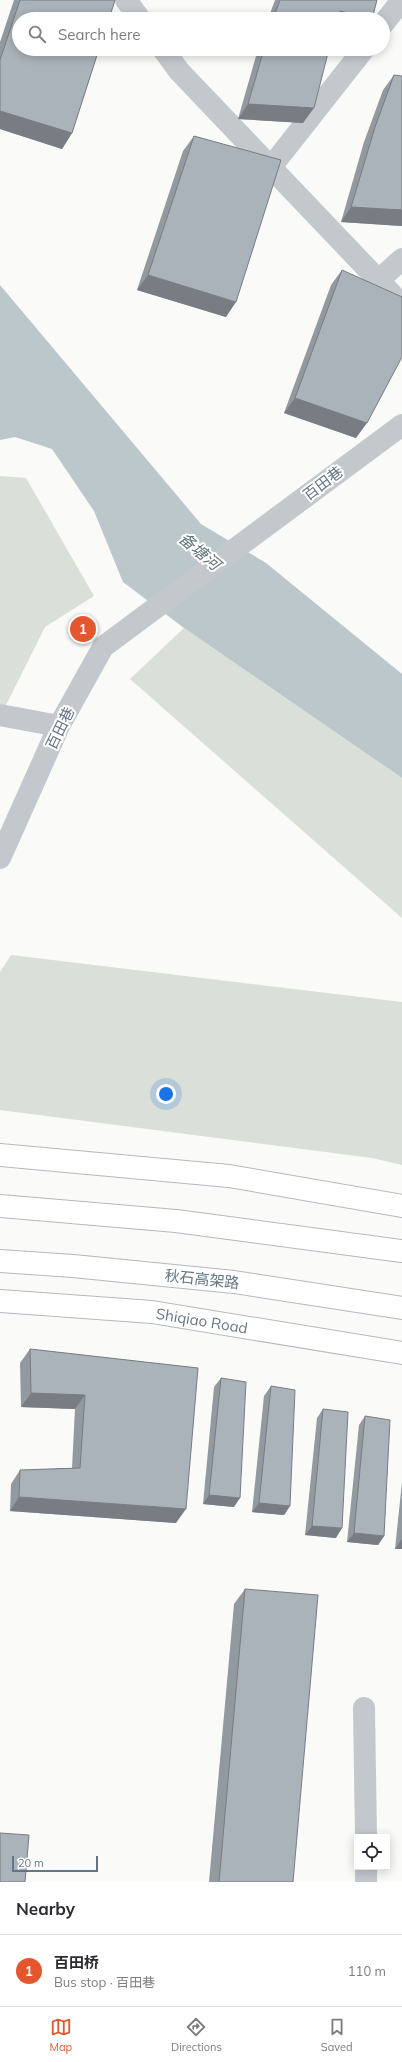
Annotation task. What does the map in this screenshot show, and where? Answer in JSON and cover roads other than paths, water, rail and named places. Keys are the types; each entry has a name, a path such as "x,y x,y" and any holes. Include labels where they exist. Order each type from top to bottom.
{"main road":[{"path":"0,1155 229,1176 402,1206"},
{"path":"0,1206 176,1221 402,1251"},
{"name":"秋石高架路","path":"0,1261 73,1266 234,1282 402,1308"},
{"name":"Shiqiao Road","path":"0,1301 152,1312 402,1353"}],"street":[{"path":"126,0 135,12"},
{"path":"390,15 402,0"},
{"path":"168,56 179,70 402,305"},
{"path":"271,167 358,56"},
{"path":"379,280 402,259"},
{"name":"百田巷","path":"0,858 60,726 103,647 144,615 402,425"},
{"path":"0,715 60,726"},
{"path":"364,1708 366,1834"},
{"path":"366,1870 366,1882"}],"water":[{"name":"备塘河","path":"0,285 201,524 266,563 402,674 402,778 184,628 123,582 94,511 52,449 15,437 0,440"}],"place":[{"name":"百田桥","path":"83,629"}]}
